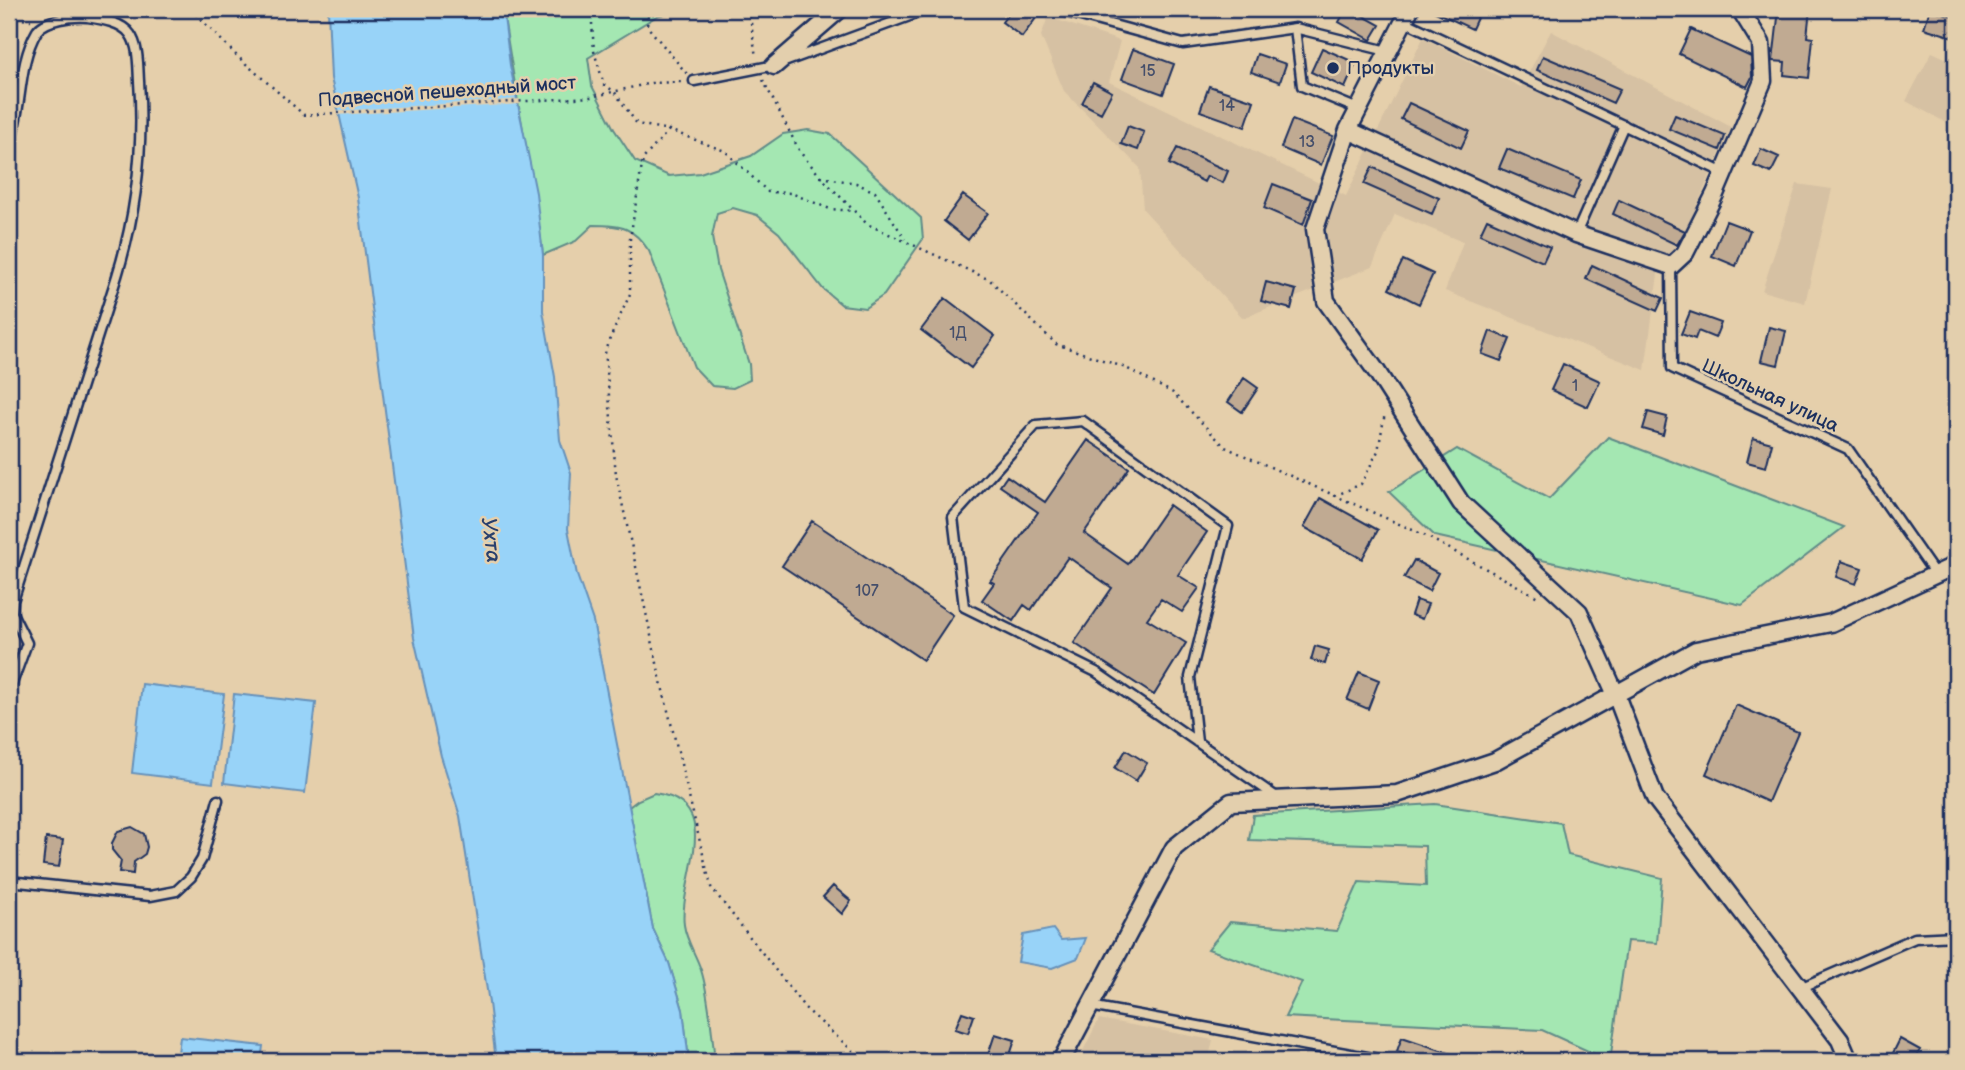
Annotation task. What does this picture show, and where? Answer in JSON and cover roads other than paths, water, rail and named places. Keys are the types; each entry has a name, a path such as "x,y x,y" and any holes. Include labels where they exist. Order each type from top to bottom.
{"street":[{"path":"766,68 840,9"},
{"path":"1348,130 1576,234 1671,266 1685,253 1724,173 1763,81 1761,43 1740,9"},
{"path":"1407,15 1348,130 1315,229 1326,302 1377,372 1461,503 1579,612 1616,695 1655,798 1840,1040 1849,1061"},
{"path":"1061,1061 1174,848 1231,802 1398,794 1495,761 1696,650 1831,623 1956,565"}],"lane":[{"path":"694,81 766,68 929,9"},
{"path":"1055,9 1183,44 1295,28 1387,51"},
{"path":"1407,15 1724,173"},
{"path":"9,145 29,52 39,28 44,24 79,17 111,23 128,31 135,47 139,72 141,144 137,194 125,249 13,601 12,613 20,624 27,643 10,689"},
{"path":"1295,28 1303,86 1358,109"},
{"path":"1576,234 1624,125"},
{"name":"Школьная улица","path":"1671,266 1672,368 1847,449 1936,575"},
{"path":"1197,742 1190,677 1228,526 1083,421 1036,425 953,517 964,607 1096,672 1280,800"},
{"path":"9,881 150,896 176,891 191,877 202,859 218,800"},
{"path":"1800,988 1915,938 1956,936"},
{"path":"1090,1006 1339,1057 1389,1061"}],"water":[{"name":"Ухта","path":"328,9 503,9 510,65 536,193 543,255 543,311 555,377 560,440 571,473 568,529 577,575 593,621 653,929 669,963 683,1010 689,1061 496,1061 460,816 441,756 414,638 358,198 331,78"},
{"path":"142,684 224,694 213,783 132,773"},
{"path":"234,694 316,703 305,793 224,783"},
{"path":"1053,929 1061,940 1086,938 1078,958 1052,968 1018,962 1023,935"},
{"path":"180,1037 263,1046 261,1061 177,1061"}],"place":[{"name":"Продукты","path":"1333,68"}]}
